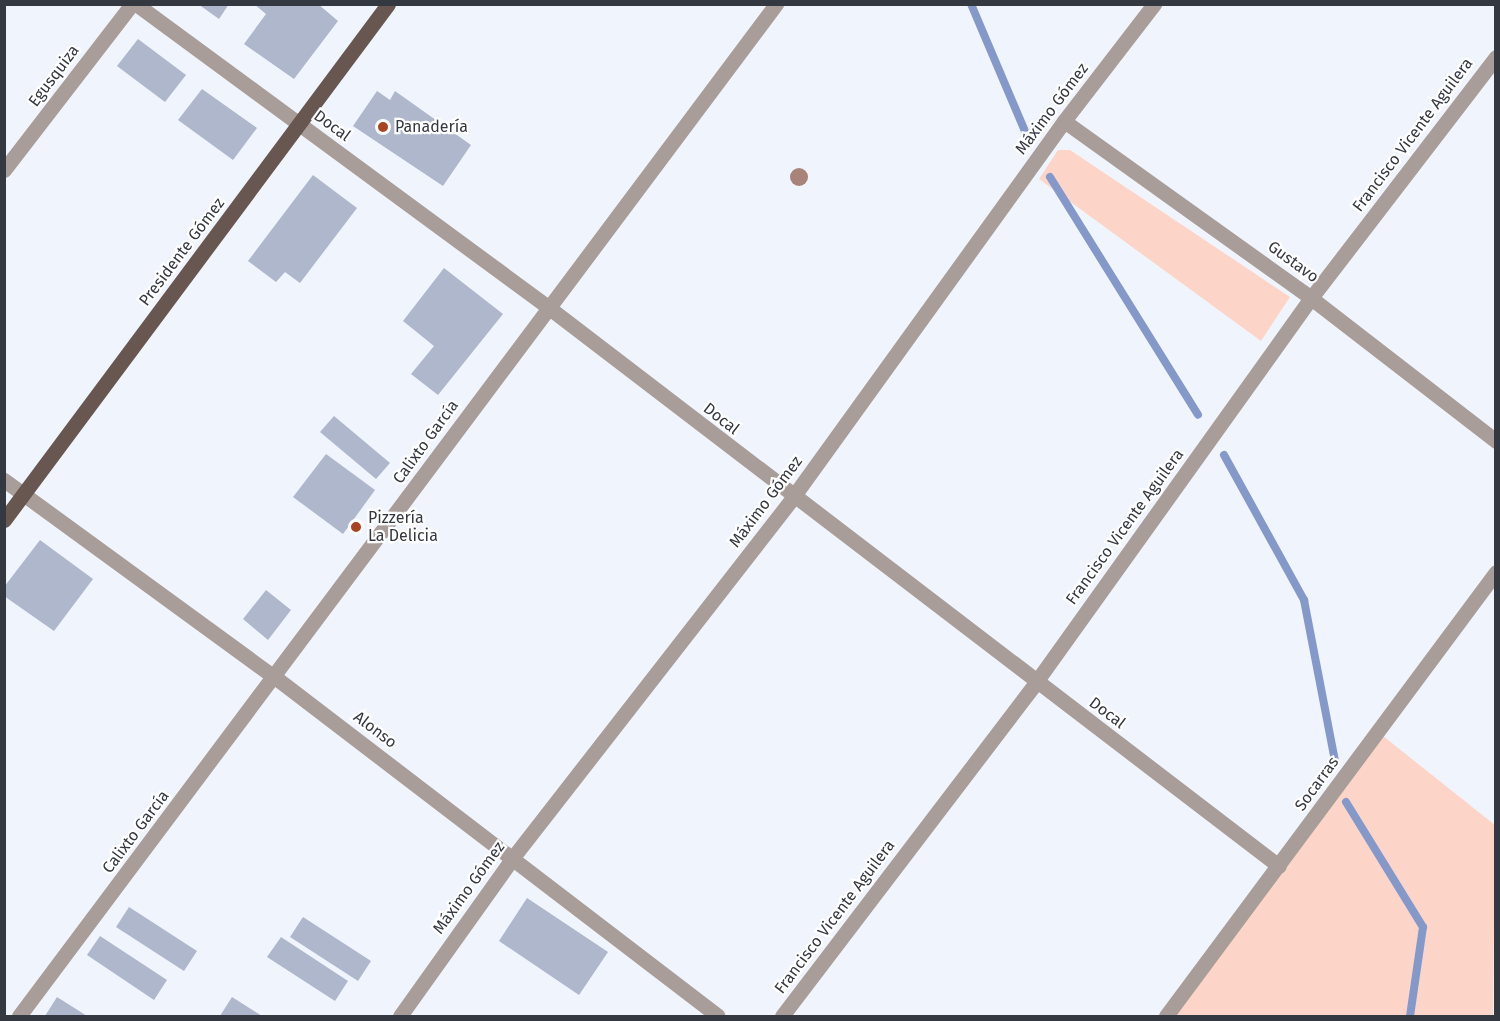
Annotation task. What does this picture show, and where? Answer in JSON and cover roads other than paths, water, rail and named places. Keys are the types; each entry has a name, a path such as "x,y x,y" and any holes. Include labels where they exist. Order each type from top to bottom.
{"main road":[{"name":"Presidente Gómez","path":"4,520 388,4"}],"street":[{"name":"Egusquiza","path":"4,170 132,4"},
{"name":"Docal","path":"136,4 548,308 1279,866"},
{"name":"Calixto García","path":"19,1017 276,678 548,308 776,4"},
{"name":"Máximo Gómez","path":"400,1017 514,856 793,497 1064,121 1154,4"},
{"name":"Francisco Vicente Aguilera","path":"782,1017 1036,682 1311,298 1496,57"},
{"name":"Gustavo","path":"1064,121 1311,298 1496,441"},
{"name":"Alonso","path":"4,480 276,678 514,856 718,1017"},
{"name":"Socarras","path":"1166,1017 1496,572"}],"waterway":[{"path":"971,4 1028,138"},
{"path":"1050,177 1198,415"},
{"path":"1224,455 1304,600 1335,761"},
{"path":"1346,802 1423,927 1410,1016"}],"place":[{"name":"Panadería","path":"383,127"},
{"name":"Pizzería La Delicia","path":"356,527"}]}
